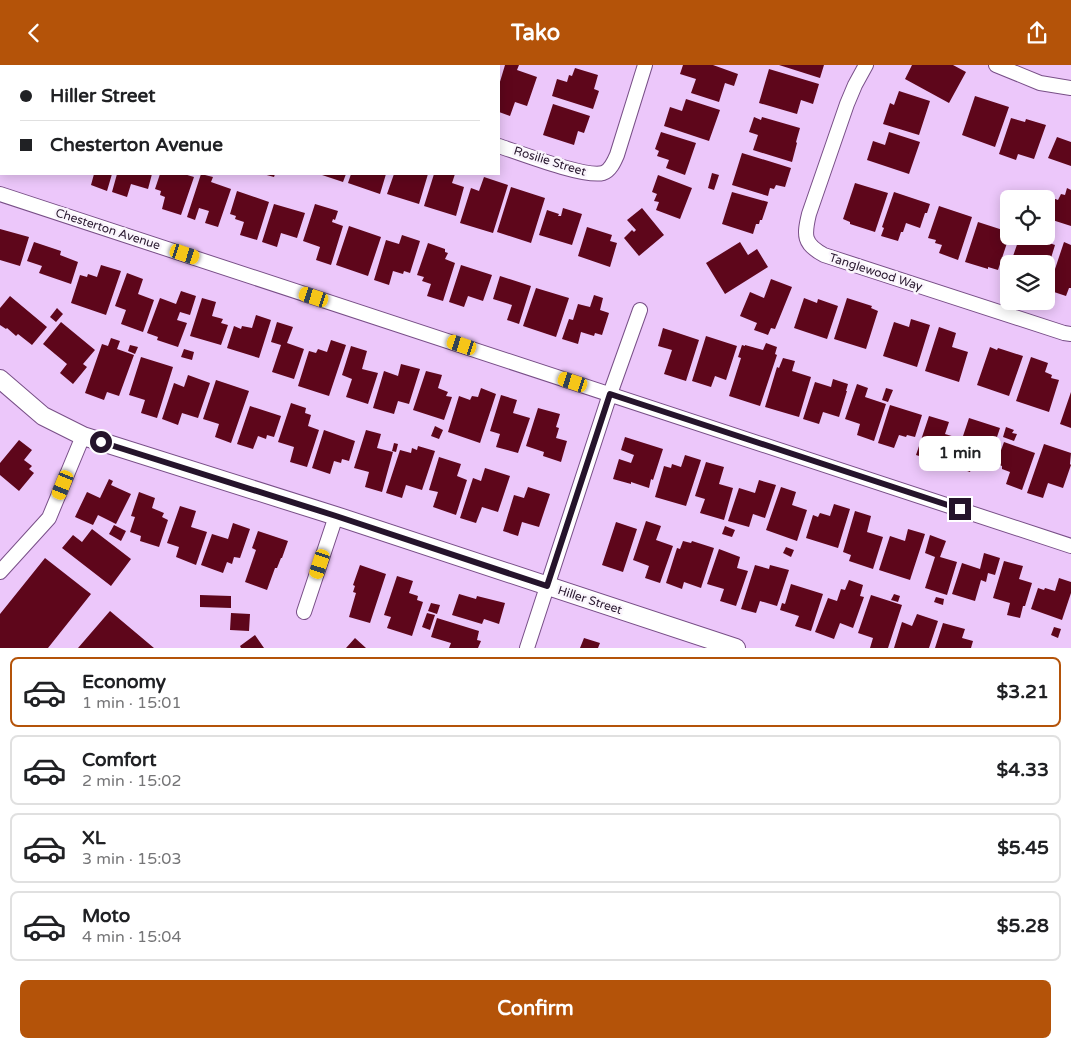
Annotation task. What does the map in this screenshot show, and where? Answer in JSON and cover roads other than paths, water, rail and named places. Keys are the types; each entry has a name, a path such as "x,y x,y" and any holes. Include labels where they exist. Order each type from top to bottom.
{"street":[{"name":"Rosilie Street","path":"500,146 577,171 592,174 605,173 617,155 646,65"},
{"name":"Tanglewood Way","path":"866,65 847,104 809,214 806,230 808,241 815,250 824,255 1071,334"},
{"path":"996,65 1040,83 1071,88"},
{"name":"Chesterton Avenue","path":"0,194 1071,545"},
{"path":"527,648 610,394 640,310"},
{"name":"Hiller Street","path":"0,379 43,417 83,436 336,516 736,648"},
{"path":"0,572 49,518 83,436"},
{"path":"304,612 336,516"}]}
